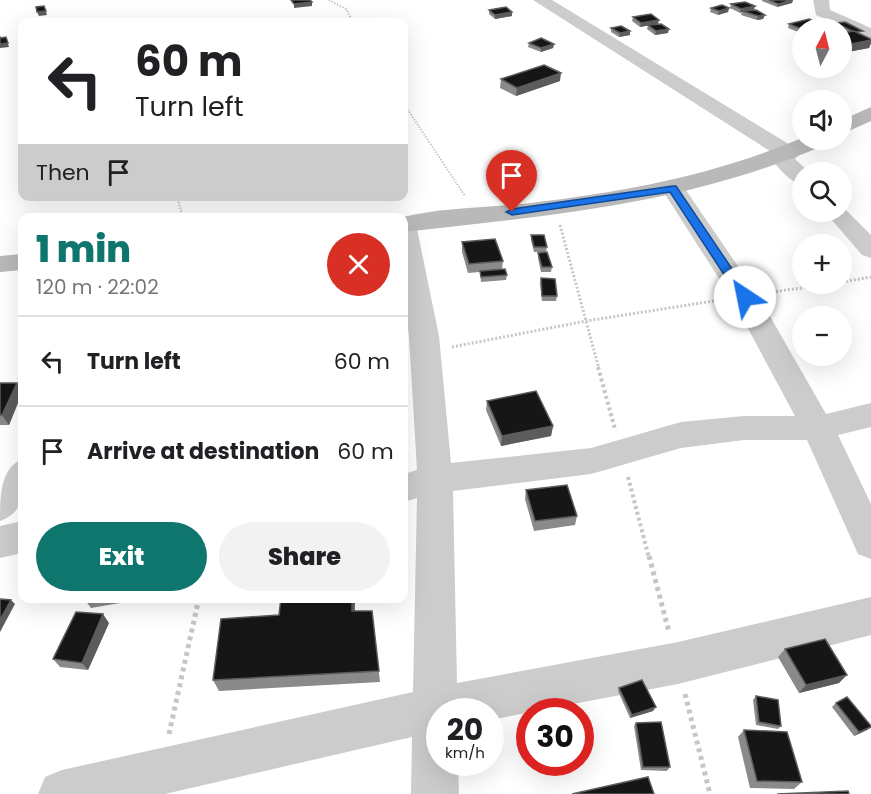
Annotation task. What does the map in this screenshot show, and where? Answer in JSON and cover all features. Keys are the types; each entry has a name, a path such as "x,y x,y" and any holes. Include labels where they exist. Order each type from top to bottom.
{"street":[{"path":"541,0 785,155 792,164"},
{"path":"820,0 822,12 871,34"},
{"path":"852,123 871,113"},
{"path":"408,224 555,207 673,189 796,150"},
{"path":"673,189 745,297 818,428 871,543"},
{"path":"846,222 871,250"},
{"path":"408,247 426,352 419,484 435,698"},
{"path":"0,264 18,262"},
{"path":"419,484 591,461 681,435 719,429 818,428 871,415"},
{"path":"0,506 18,479"},
{"path":"0,542 18,538"},
{"path":"494,698 678,663 871,616"},
{"path":"62,794 426,711"},
{"path":"435,776 435,794"}],"path":[{"path":"329,0 346,9 351,18"},
{"path":"408,110 478,215"},
{"path":"555,207 678,663 710,794"},
{"path":"852,280 871,277"},
{"path":"426,352 586,321 792,290"},
{"path":"161,772 198,603"}],"building":[{"path":"291,0 310,0 312,2 294,4"},
{"path":"769,0 792,0 778,4"},
{"path":"745,2 755,6 741,9 731,4"},
{"path":"722,5 729,8 719,11 711,8"},
{"path":"44,6 46,11 37,12 36,7"},
{"path":"506,7 512,12 495,15 489,10"},
{"path":"756,10 765,15 758,16 742,11"},
{"path":"651,14 659,20 641,23 633,17"},
{"path":"661,24 669,29 656,31 648,25"},
{"path":"621,26 630,31 620,33 611,28"},
{"path":"852,26 863,31 852,31"},
{"path":"852,31 854,31 871,40 852,44"},
{"path":"0,37 6,37 8,43 0,44"},
{"path":"541,38 554,44 541,48 529,43"},
{"path":"544,65 561,73 517,88 501,79"},
{"path":"531,235 544,235 547,247 534,247"},
{"path":"495,239 503,261 469,264 462,242"},
{"path":"547,252 552,267 542,267 538,253"},
{"path":"505,269 507,275 481,277 480,271"},
{"path":"541,278 555,279 557,296 542,296"},
{"path":"0,383 17,383 2,415 0,415"},
{"path":"536,391 553,426 502,436 487,401"},
{"path":"567,485 577,516 535,521 526,490"},
{"path":"0,599 11,600 0,620"},
{"path":"280,603 352,603 352,611 372,611 379,671 213,680 221,619 279,615"},
{"path":"76,612 103,614 82,663 53,659"},
{"path":"825,639 847,675 806,685 785,649"},
{"path":"642,680 656,707 632,715 619,688"},
{"path":"756,696 778,700 781,726 759,722"},
{"path":"847,697 871,727 859,732 836,703"},
{"path":"661,722 670,767 643,767 636,723"},
{"path":"744,730 787,732 802,782 757,781"},
{"path":"648,777 654,794 572,794"},
{"path":"848,791 849,794 777,794"}],"route":[{"path":"512,212 673,189 745,297"}]}
